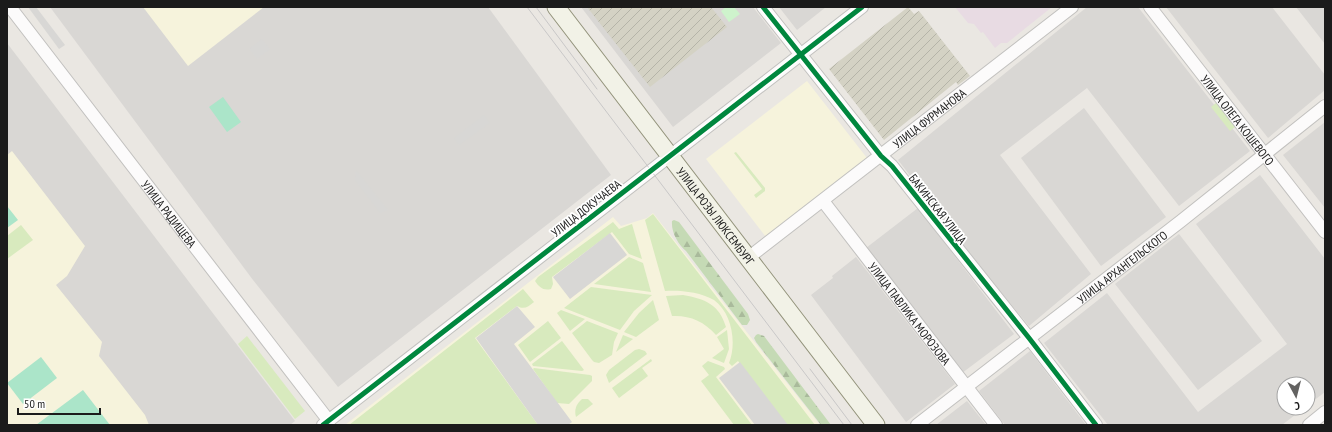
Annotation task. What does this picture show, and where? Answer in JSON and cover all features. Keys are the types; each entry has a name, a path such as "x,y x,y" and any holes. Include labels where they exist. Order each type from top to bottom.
{"main road":[{"name":"УЛИЦА РОЗЫ ЛЮКСЕМБУРГ","path":"556,7 876,425"}],"street":[{"name":"УЛИЦА РАДИЩЕВА","path":"10,7 326,423"},
{"name":"БАКИНСКАЯ УЛИЦА","path":"763,7 881,156 892,166 1096,425"},
{"name":"УЛИЦА ДОКУЧАЕВА","path":"326,423 862,7"},
{"name":"УЛИЦА ФУРМАНОВА","path":"748,258 1072,7"},
{"name":"УЛИЦА ОЛЕГА КОШЕВОГО","path":"1150,7 1325,232"},
{"name":"УЛИЦА АРХАНГЕЛЬСКОГО","path":"917,425 1181,221 1325,106"},
{"name":"УЛИЦА ПАВЛИКА МОРОЗОВА","path":"822,201 996,425"},
{"path":"1309,425 1325,412"}],"shaded area":[{"path":"28,7 36,7 65,45 59,49"},
{"path":"50,7 488,7 611,175 338,387 253,280"},
{"path":"143,7 264,7 188,66"},
{"path":"581,7 753,7 781,43 673,127"},
{"path":"587,7 711,7 727,27 650,87"},
{"path":"779,7 826,7 797,30"},
{"path":"908,7 914,14 919,11 970,76 958,85 956,82 884,140 829,69"},
{"path":"955,7 1052,7 1007,43 1001,43 995,48 983,32 981,33 974,24 968,23"},
{"path":"1087,7 1138,7 1250,151 1179,206 1087,88 1000,155 1091,274 1029,326 986,274 898,160"},
{"path":"1166,7 1272,7 1325,75 1325,90 1268,138"},
{"path":"1296,7 1325,7 1325,44"},
{"path":"262,39 270,49 257,59 249,49"},
{"path":"7,43 295,421 290,425 7,425"},
{"path":"807,81 867,158 766,237 706,159"},
{"path":"1084,108 1166,217 1101,266 1021,158"},
{"path":"484,115 490,123 459,145 454,138"},
{"path":"1325,122 1325,208 1283,155"},
{"path":"12,151 85,246 67,276 56,285 102,342 99,356 145,415 149,425 7,425 7,155"},
{"path":"356,170 388,210 380,213 355,180"},
{"path":"1260,175 1325,259 1325,392 1316,399 1316,376 1276,376 1276,416 1294,416 1282,425 1108,425 1044,343 1107,293 1198,412 1287,344 1196,224"},
{"path":"918,208 1014,334 962,373 866,248"},
{"path":"653,213 820,425 345,425 613,217 621,226 647,218"},
{"path":"610,233 627,255 570,299 553,277"},
{"path":"1179,234 1262,341 1198,390 1115,284"},
{"path":"856,257 955,384 906,422 811,295 833,278 832,276"},
{"path":"517,306 535,327 514,344 572,422 568,425 538,425 476,338"},
{"path":"1030,351 1086,425 1005,425 979,391"},
{"path":"740,362 788,425 755,425 719,378"},
{"path":"967,401 986,425 936,425"}],"green space":[{"path":"726,7 734,7 740,14 729,22 721,11"},
{"path":"223,97 241,122 227,132 209,107"},
{"path":"1216,103 1235,127 1230,131 1211,107"},
{"path":"736,152 765,188 765,191 756,198 754,195 762,189 734,153"},
{"path":"7,206 18,220 7,228"},
{"path":"653,214 815,425 786,425 738,361 732,366 729,363 733,347 733,338 729,320 714,300 703,295 690,292 665,291 645,220"},
{"path":"674,220 679,222 748,314 750,320 747,325 742,325 680,245 672,225 672,221"},
{"path":"613,222 619,229 632,224 642,259 629,254 612,232 552,277 553,284 551,289 543,289 538,285 535,281 538,277"},
{"path":"21,225 33,240 7,259 7,236"},
{"path":"629,257 643,263 651,292 594,284"},
{"path":"591,287 652,295 634,311 620,330 564,308"},
{"path":"523,289 534,302 522,308 517,306 475,338 538,425 349,425"},
{"path":"683,295 698,298 710,304 719,313 726,327 716,335 696,320 672,316 666,296"},
{"path":"653,300 659,320 636,337 624,332 639,313"},
{"path":"561,310 585,319 570,331 557,313"},
{"path":"548,321 561,338 530,362 518,345"},
{"path":"587,321 618,333 614,342 612,355 599,363 592,360 572,333"},
{"path":"727,330 729,349 724,363 712,358 724,349 717,337"},
{"path":"758,334 764,336 831,425 821,425 756,342 754,338"},
{"path":"623,335 633,339 616,352"},
{"path":"247,336 305,411 295,419 238,344"},
{"path":"562,341 584,370 533,366 532,364"},
{"path":"639,349 645,351 647,354 609,383 606,375 609,370 635,350"},
{"path":"41,357 57,378 23,404 7,383"},
{"path":"651,359 652,361 642,368 648,376 619,398 612,388"},
{"path":"708,361 724,367 725,369 716,377 752,425 734,425 701,381 709,375 702,366"},
{"path":"533,369 590,375 592,376 592,381 569,404 557,403"},
{"path":"83,390 110,425 36,425"},
{"path":"582,399 588,399 593,404 576,417 576,407"}],"tram line":[{"path":"527,7 844,425"},
{"path":"536,7 597,89"},
{"path":"810,369 852,425"}],"cycle path":[{"path":"763,7 881,156 892,166 1096,425"},
{"path":"323,425 862,7"}]}
